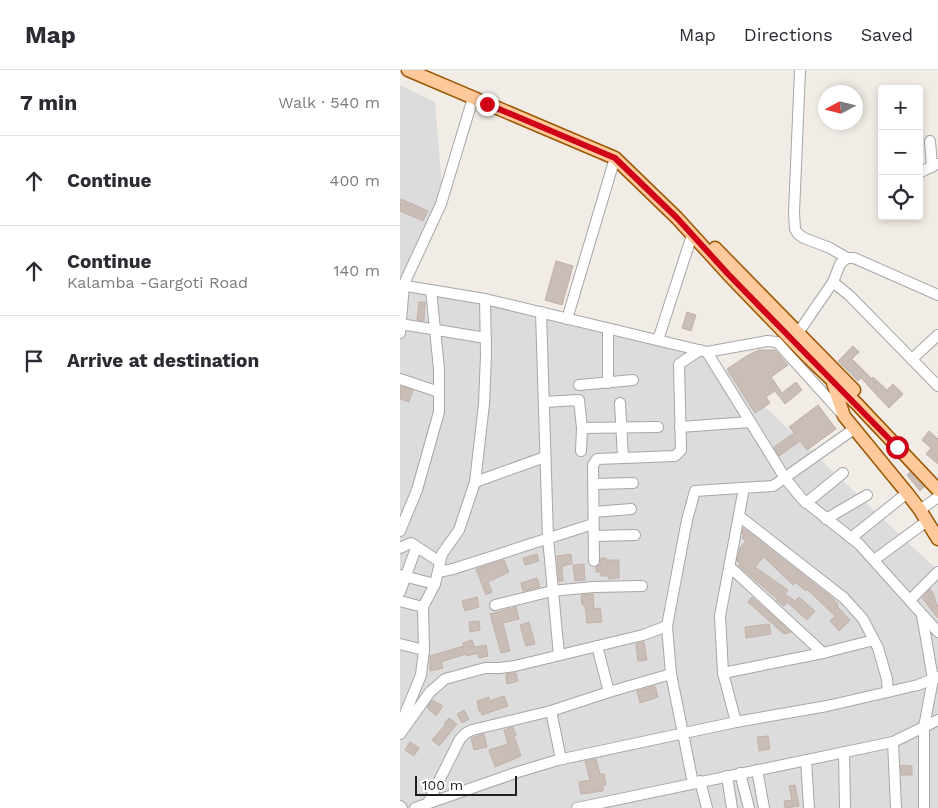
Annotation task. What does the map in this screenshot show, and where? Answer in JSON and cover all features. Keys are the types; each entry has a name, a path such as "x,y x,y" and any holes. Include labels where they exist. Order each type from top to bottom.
{"main road":[{"path":"408,70 427,73 616,152 640,171 788,338 862,398 938,482"},
{"path":"427,73 473,98 615,158 692,235 788,338 938,490"},
{"path":"832,381 844,416 920,510 938,540"}],"street":[{"path":"800,70 794,213 798,234 830,248 847,258 854,258 938,296"},
{"path":"473,98 441,204 402,284 400,327 486,338"},
{"path":"923,171 935,165 930,141"},
{"path":"567,319 615,158"},
{"path":"658,340 692,235"},
{"path":"594,561 593,465 597,459 675,456 681,450 679,364 689,356 704,351 788,338 833,282 840,264 847,258"},
{"path":"833,282 850,296 938,386"},
{"path":"402,284 485,299 704,351 785,478 806,503 859,544 938,632"},
{"path":"400,531 417,490 439,412 439,369 431,290"},
{"path":"400,726 421,675 424,650 422,607 436,584 442,554 459,530 475,482 484,404 485,299"},
{"path":"541,312 548,538 559,655"},
{"path":"608,329 608,383"},
{"path":"912,359 938,335"},
{"path":"788,338 844,416"},
{"path":"400,379 439,392"},
{"path":"579,385 633,380"},
{"path":"544,402 580,400 581,451"},
{"path":"620,403 623,457"},
{"path":"680,427 750,422"},
{"path":"582,428 658,427"},
{"path":"707,808 696,782 683,733 671,674 667,626 687,520 695,491 773,486 854,429"},
{"path":"475,482 545,457"},
{"path":"806,503 843,473"},
{"path":"594,484 633,483"},
{"path":"736,722 723,673 720,616 744,488"},
{"path":"851,538 907,493"},
{"path":"826,519 867,495"},
{"path":"920,510 938,497"},
{"path":"594,512 632,509"},
{"path":"740,516 844,598 863,619 878,648 887,679 888,692"},
{"path":"874,560 927,521"},
{"path":"400,548 411,543 439,567 453,570 593,524"},
{"path":"594,536 635,535"},
{"path":"400,592 403,575 416,548"},
{"path":"730,566 823,653"},
{"path":"910,600 938,572"},
{"path":"403,575 436,584"},
{"path":"495,605 552,591 594,587 642,586"},
{"path":"400,601 422,607"},
{"path":"922,614 936,678 924,727 924,808"},
{"path":"400,734 430,692 445,679 485,668 515,666 643,635 667,626"},
{"path":"723,673 823,653 874,640"},
{"path":"400,644 424,650"},
{"path":"597,646 609,692"},
{"path":"430,802 460,739 466,733 551,711 671,674"},
{"path":"415,808 518,772 562,759 736,722 827,706 918,686 936,678"},
{"path":"551,711 562,759"},
{"path":"577,808 893,742 938,720"},
{"path":"893,742 896,808"},
{"path":"844,752 845,808"},
{"path":"806,760 809,808"},
{"path":"757,770 764,808"},
{"path":"740,773 749,808"},
{"path":"727,776 732,808"}],"shaded area":[{"path":"400,85 435,102 443,198 405,284 707,352 938,571 938,808 400,808"}],"building":[{"path":"401,199 428,211 423,221 400,211"},
{"path":"556,261 573,266 562,305 545,300"},
{"path":"419,302 425,302 424,321 417,320"},
{"path":"687,312 696,315 691,331 682,328"},
{"path":"853,346 859,352 852,359 872,379 873,377 887,390 893,384 903,394 889,408 861,378 858,381 838,361"},
{"path":"759,350 775,350 788,365 771,377 782,393 796,382 802,390 785,404 775,391 766,397 770,403 755,413 727,369"},
{"path":"400,386 413,390 409,402 400,399"},
{"path":"818,405 836,429 807,450 800,441 779,456 774,447 794,433 789,427"},
{"path":"929,431 938,439 938,464 926,454 931,448 922,440"},
{"path":"910,472 924,487 920,491 907,475"},
{"path":"743,528 830,596 850,620 839,631 830,621 835,616 807,589 806,591 795,582 793,585 764,557 755,567 788,590 785,594 795,601 799,597 815,611 807,620 787,602 784,606 776,600 739,566 740,563 737,561 740,548 746,541 742,538 744,535 742,534"},
{"path":"537,554 539,561 525,565 523,558"},
{"path":"571,554 572,564 562,566 563,581 559,581 557,556"},
{"path":"601,558 619,560 619,578 609,579 608,576 601,576 601,572 596,572 596,567 600,564"},
{"path":"504,560 509,572 488,582 492,592 486,595 476,569"},
{"path":"584,564 585,580 575,581 573,565"},
{"path":"537,578 540,587 523,591 521,583"},
{"path":"930,589 938,608 938,618 922,598"},
{"path":"593,594 594,609 600,608 602,622 587,623 585,605 582,605 581,595"},
{"path":"477,597 479,607 465,611 462,601"},
{"path":"752,597 791,632 784,634 748,602"},
{"path":"516,607 519,619 503,623 510,651 501,653 490,614"},
{"path":"479,621 480,630 470,632 469,622"},
{"path":"529,622 535,644 526,646 520,625"},
{"path":"769,624 771,634 746,638 745,627"},
{"path":"472,640 474,647 486,645 488,656 479,658 478,653 467,656 466,654 441,662 443,668 430,671 430,656 464,646 463,643"},
{"path":"644,642 647,660 638,661 636,644"},
{"path":"516,673 518,681 507,684 506,674"},
{"path":"655,686 658,697 640,703 637,691"},
{"path":"504,696 508,706 482,715 481,711 479,711 477,701 489,697 490,701"},
{"path":"432,700 443,706 436,716 427,708"},
{"path":"464,710 469,719 462,723 457,714"},
{"path":"449,718 457,724 439,746 432,740"},
{"path":"513,727 521,756 495,767 489,750 508,744 504,730"},
{"path":"484,734 487,747 474,750 471,738"},
{"path":"768,736 770,749 759,751 757,737"},
{"path":"410,742 419,748 414,756 405,750"},
{"path":"596,759 600,774 604,774 606,785 603,785 603,791 581,794 579,782 590,780 585,761"},
{"path":"901,765 912,766 912,775 901,775"},
{"path":"795,785 799,806 785,808 784,801 792,800 789,786"}],"route":[{"path":"487,104 615,158 677,218 728,274 897,447"}]}
